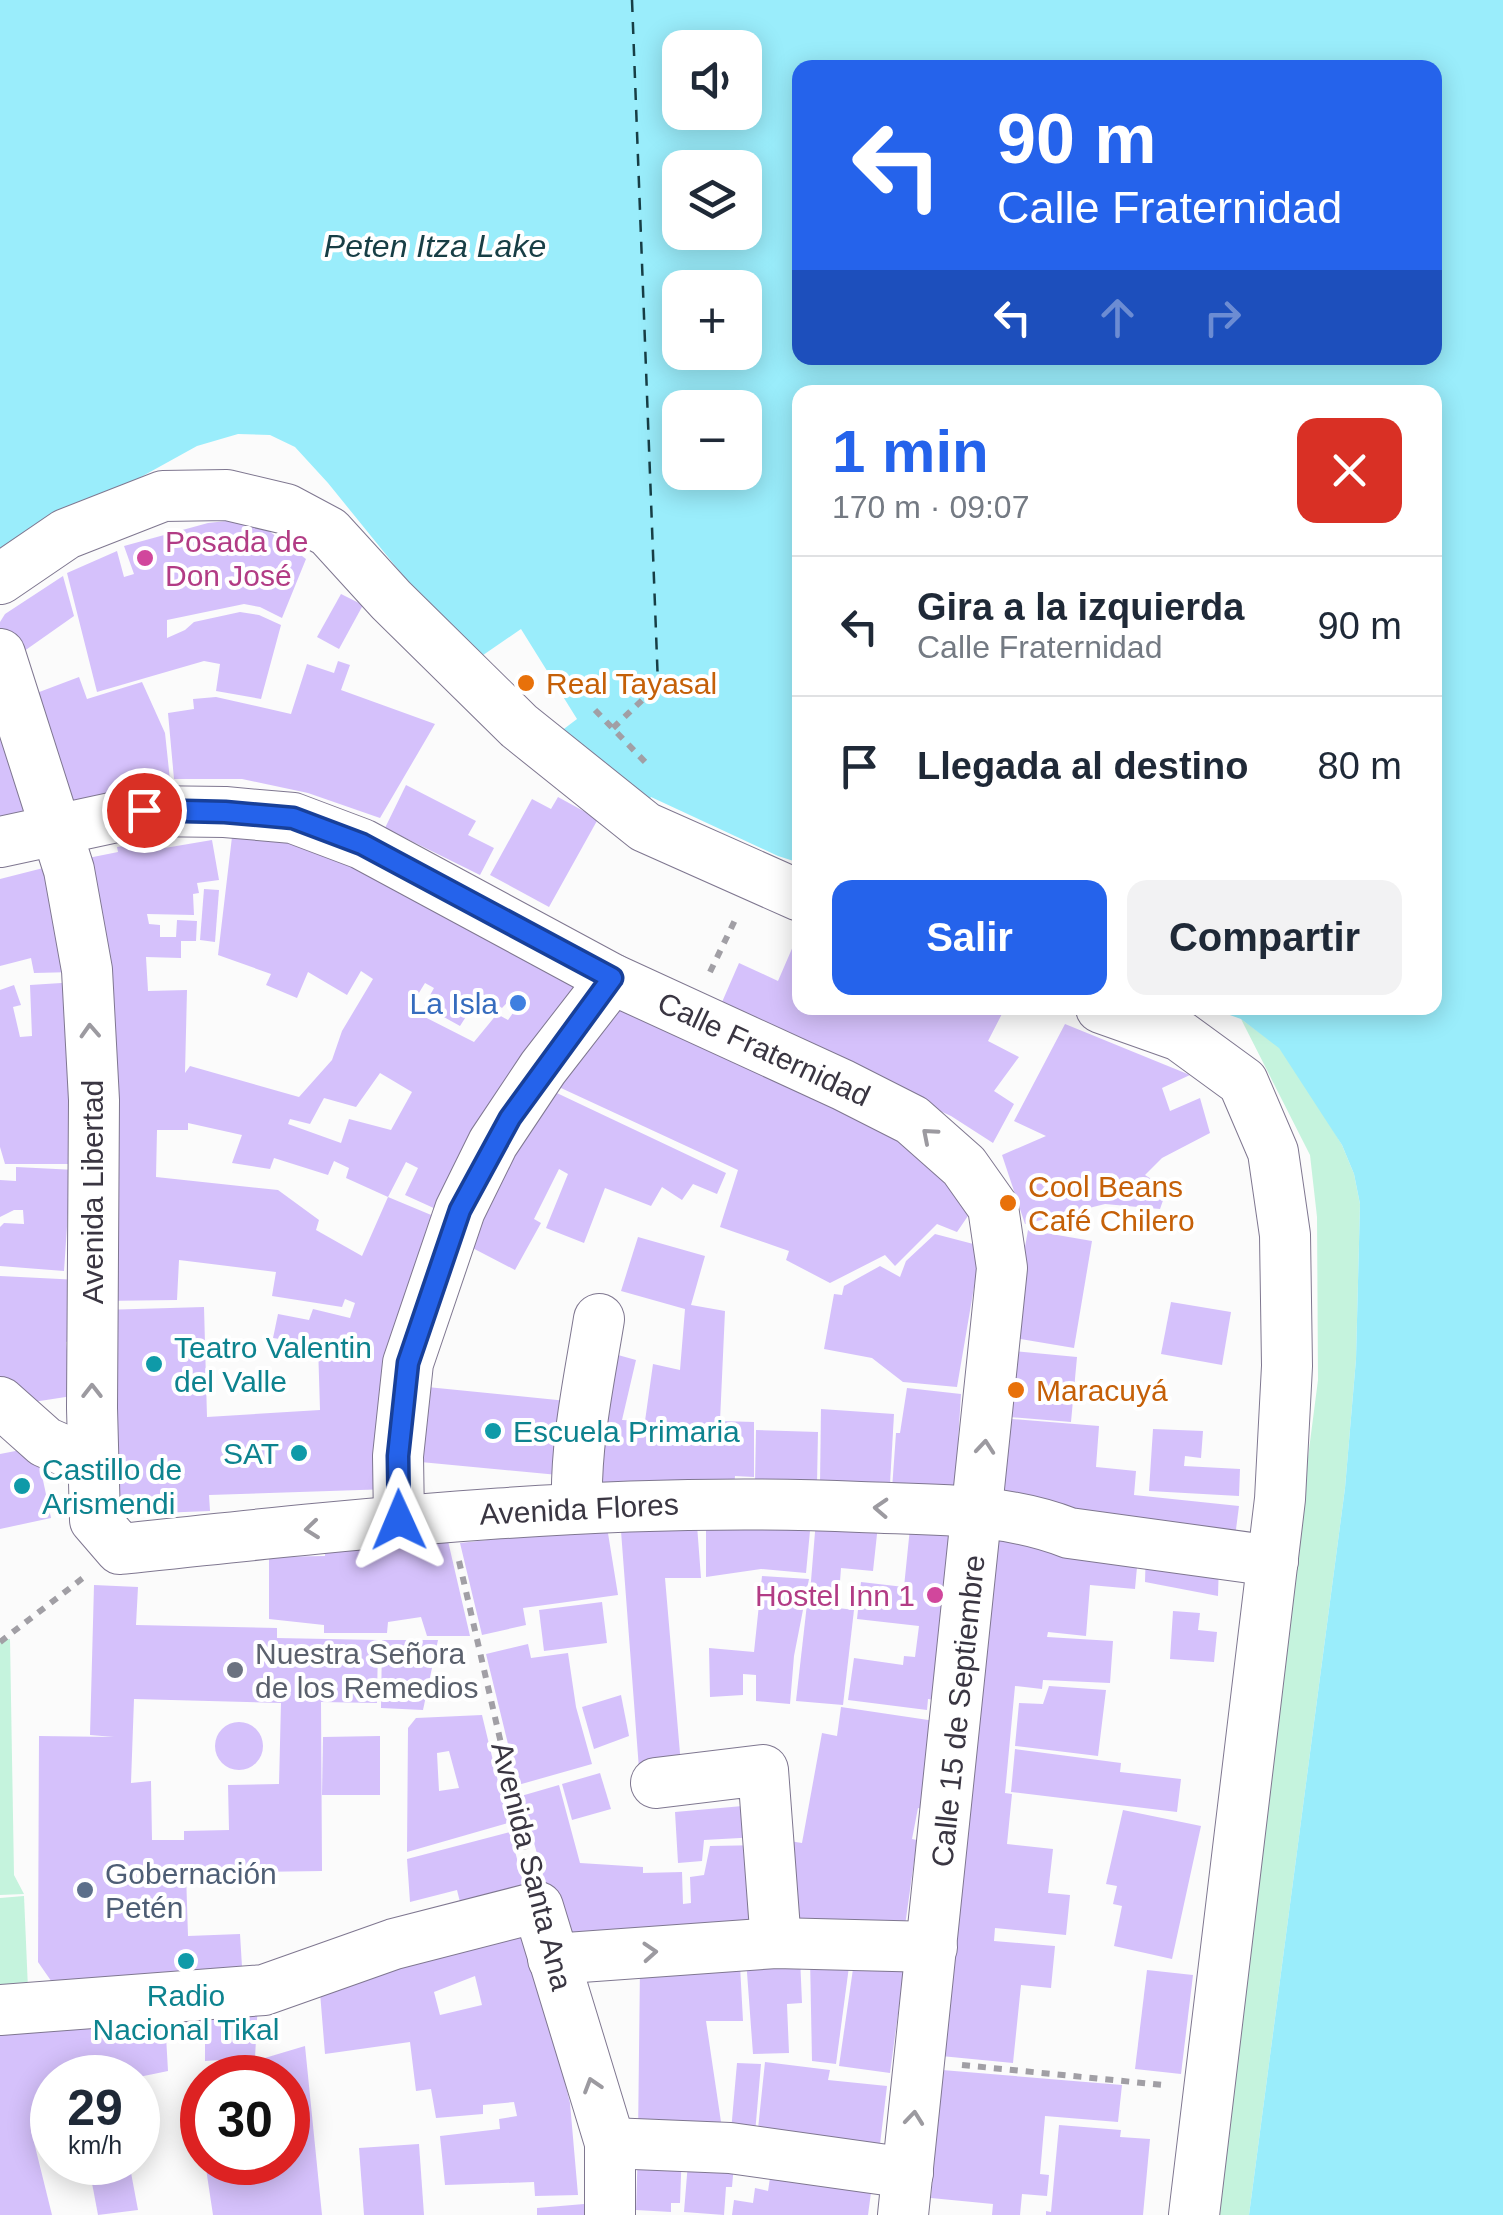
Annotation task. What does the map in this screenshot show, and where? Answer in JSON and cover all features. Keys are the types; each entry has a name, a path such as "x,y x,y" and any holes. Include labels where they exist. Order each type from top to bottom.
{"street":[{"path":"0,579 66,534 162,496 228,495 286,509 329,532 391,600 519,726 645,827 792,893"},
{"name":"Avenida Libertad","path":"0,654 69,870 84,954 94,1100 95,1520 120,1549"},
{"name":"Calle Fraternidad","path":"0,842 144,810 293,818 362,844 612,978 912,1120 964,1166 993,1207"},
{"path":"399,1520 399,1428 408,1363 460,1210 503,1128 612,978"},
{"path":"1121,1015 1180,1036 1242,1082 1273,1152 1285,1235 1288,1366 1273,1561 1194,2215"},
{"name":"Calle 15 de Septiembre","path":"906,2194 1002,1268 993,1207"},
{"path":"578,1507 580,1437 599,1319"},
{"path":"0,1402 45,1442 93,1464"},
{"name":"Avenida Flores","path":"120,1549 449,1516 578,1507 763,1503 979,1512 1038,1521 1068,1533 1273,1561"},
{"path":"656,1782 762,1770 776,1943"},
{"path":"0,2010 264,1990 394,1944 538,1907"},
{"name":"Avenida Santa Ana","path":"538,1907 610,2143 610,2215"},
{"path":"553,1958 776,1943 932,1947"},
{"path":"610,2143 730,2148 906,2194"}],"path":[{"path":"613,728 658,685"},
{"path":"690,1014 754,878"},
{"name":"Avenida Santa Ana","path":"449,1516 538,1907"},
{"path":"0,1642 120,1549"},
{"path":"920,2061 1210,2090"}],"green space":[{"path":"1241,1019 1279,1047 1342,1145 1354,1174 1360,1204 1356,1359 1345,1488 1249,2215 1210,2215 1318,1380 1317,1217 1310,1155"},
{"path":"10,1639 14,1875 24,1894 0,1895 0,1640"},
{"path":"24,1896 28,1989 0,1996 0,1898"}],"water":[{"name":"Peten Itza Lake","path":"0,0 1503,0 1503,2215 1249,2215 1345,1488 1356,1359 1360,1204 1354,1174 1342,1145 1279,1048 1230,1015 1442,1015 1442,385 792,385 792,860 651,797 638,818 544,744 577,719 521,629 473,662 295,447 270,435 238,434 197,446 112,493 0,566"}],"building":[{"path":"235,520 265,528 306,559 282,618 244,604 167,620 167,638 194,622 240,612 281,625 261,699 216,691 220,664 204,661 97,692 67,573 117,551 124,577 134,574 124,546 208,523"},
{"path":"63,576 74,616 20,654 34,694 79,677 87,699 142,682 165,733 170,780 54,809 0,645 0,622 5,614"},
{"path":"341,594 363,605 339,649 317,637"},
{"path":"338,661 350,665 341,690 435,724 380,818 308,793 242,779 174,779 168,713 194,709 193,699 216,697 291,714 307,664 334,673"},
{"path":"0,673 43,811 0,826"},
{"path":"406,785 476,821 468,835 494,848 480,875 385,828"},
{"path":"558,797 598,819 549,907 490,875 532,799 551,809"},
{"path":"234,820 282,829 589,989 449,1215 405,1195 418,1168 406,1162 388,1197 448,1222 390,1489 209,1495 210,1511 108,1515 102,1310 204,1307 207,1417 320,1410 318,1345 273,1338 278,1314 309,1320 313,1309 350,1318 355,1303 345,1299 342,1307 272,1296 276,1272 179,1260 177,1300 102,1301 88,858 140,843 141,852 212,840 219,880 197,883 194,915 147,914 149,924 160,925 160,937 176,937 177,920 197,921 196,941 181,941 181,958 146,957 148,991 187,990 185,1073 190,1066 299,1097 332,1060 342,1031 373,979 361,971 347,995 308,972 297,998 266,985 271,974 218,955","holes":["425,983 434,988 424,1006 460,1026 481,993 502,1008 515,994 523,999 508,1020 497,1014 474,1042 409,1009","380,1073 412,1092 391,1130 349,1119 341,1143 288,1124 290,1119 310,1124 324,1098 356,1107","188,1123 242,1135 232,1163 270,1169 274,1158 328,1175 334,1161 349,1168 346,1178 388,1197 362,1256 316,1230 319,1220 278,1190 156,1177 157,1130 188,1130"]},
{"path":"59,864 75,972 34,973 31,958 0,966 0,879"},
{"path":"204,889 219,890 215,942 200,940"},
{"path":"792,949 792,1015 1001,1015 988,1041 1019,1057 994,1091 1014,1104 993,1143 951,1116 719,1009 739,963 778,981"},
{"path":"77,982 76,1164 5,1164 0,1147 0,990 14,985 21,1005 13,1007 20,1037 32,1036 30,985"},
{"path":"603,1001 833,1106 908,1146 972,1210 957,1232 937,1224 895,1266 885,1255 830,1283 786,1260 789,1251 720,1227 738,1170 548,1082"},
{"path":"1065,1024 1190,1075 1162,1088 1170,1111 1200,1098 1210,1133 1162,1158 1145,1175 1167,1189 1160,1209 1105,1204 1025,1224 1002,1155 1046,1136 1014,1121"},
{"path":"542,1086 726,1173 717,1194 693,1184 682,1200 662,1187 651,1206 605,1188 584,1243 546,1228 568,1174 559,1169 534,1219 541,1223 515,1270 461,1242"},
{"path":"16,1167 76,1170 64,1271 0,1266 0,1227 4,1223 24,1224 23,1210 0,1217 0,1180 16,1181"},
{"path":"1028,1230 1092,1241 1074,1348 1009,1337"},
{"path":"935,1234 981,1246 957,1387 903,1382 872,1358 824,1349 834,1294 842,1295 844,1286 880,1266 900,1277 906,1261"},
{"path":"638,1237 705,1256 691,1305 725,1311 720,1421 754,1422 754,1477 735,1476 734,1488 583,1488 600,1350 636,1360 622,1420 645,1421 653,1364 680,1370 685,1309 621,1291"},
{"path":"0,1276 80,1280 79,1338 66,1342 72,1396 14,1405 0,1382"},
{"path":"1171,1302 1231,1312 1222,1365 1161,1354"},
{"path":"1004,1350 1077,1357 1071,1422 998,1416"},
{"name":"Escuela Primaria","path":"417,1386 577,1402 569,1476 410,1461"},
{"path":"907,1388 961,1394 955,1492 892,1489 896,1433 900,1433"},
{"path":"821,1409 894,1414 890,1484 820,1484"},
{"path":"1000,1418 1099,1426 1096,1467 1136,1471 1134,1495 1239,1506 1234,1545 991,1510"},
{"path":"1153,1429 1203,1431 1201,1458 1185,1456 1184,1466 1240,1469 1239,1496 1149,1491"},
{"path":"756,1430 818,1432 817,1483 755,1482"},
{"name":"Castillo de Arismendi","path":"36,1447 51,1518 0,1529 0,1454"},
{"path":"911,1518 956,1523 935,1700 928,1699 927,1710 848,1700 854,1658 903,1665 904,1656 915,1657 919,1626 857,1619 861,1582 904,1587"},
{"path":"758,1519 810,1531 806,1573 761,1569 706,1577 706,1523"},
{"path":"816,1520 878,1525 873,1571 841,1568 839,1595 810,1593"},
{"path":"697,1525 701,1578 665,1578 681,1765 639,1769 621,1531"},
{"path":"993,1525 1139,1545 1135,1589 1090,1585 1086,1636 1048,1632 1047,1637 1113,1641 1110,1683 1043,1680 1042,1689 1015,1686 1005,1793 1012,1794 1007,1844 1053,1849 1048,1893 1070,1895 1066,1935 995,1928 994,1941 1055,1946 1051,1988 1021,1985 1013,2063 941,2056"},
{"path":"607,1527 618,1595 523,1608 526,1625 482,1635 460,1543"},
{"path":"448,1541 470,1636 427,1636 421,1617 388,1622 387,1633 324,1633 324,1625 269,1619 269,1557 325,1556 325,1547"},
{"path":"1146,1549 1219,1562 1218,1596 1145,1582"},
{"path":"762,1576 809,1579 794,1656 790,1704 756,1701 756,1675 743,1674 743,1695 710,1697 709,1648 754,1652"},
{"path":"94,1585 138,1587 136,1625 277,1628 277,1638 378,1640 377,1703 321,1702 322,1871 186,1873 188,1936 240,1934 243,1983 56,1988 38,1962 39,1736 114,1737 90,1735","holes":["134,1699 281,1703 279,1784 228,1785 229,1830 184,1831 184,1840 152,1840 151,1781 131,1783"]},
{"path":"602,1602 607,1643 544,1651 539,1610"},
{"path":"807,1604 854,1610 843,1705 796,1701"},
{"path":"1173,1611 1200,1613 1198,1630 1217,1632 1214,1662 1170,1659"},
{"path":"382,1640 438,1640 423,1710 381,1708"},
{"path":"528,1644 531,1658 568,1653 576,1707 592,1764 518,1785 486,1654"},
{"path":"1049,1686 1106,1690 1098,1756 1015,1746 1019,1703 1043,1704"},
{"path":"621,1695 629,1736 594,1749 582,1707"},
{"path":"841,1707 935,1721 922,1809 918,1808 912,1839 917,1840 903,1940 783,1934 783,1840 802,1843 822,1733 837,1736"},
{"path":"482,1715 508,1823 407,1852 408,1728 416,1718","holes":["449,1751 459,1788 439,1791 437,1753"]},
{"path":"239,1722 256,1729 263,1746 256,1763 239,1770 222,1763 215,1746 222,1729"},
{"path":"380,1736 380,1795 322,1795 323,1737"},
{"path":"1015,1749 1121,1763 1120,1772 1181,1779 1177,1812 1011,1792"},
{"path":"600,1773 611,1809 572,1820 562,1784"},
{"path":"559,1785 580,1863 643,1867 643,1873 682,1872 683,1904 691,1903 690,1877 704,1875 710,1846 763,1845 771,1939 561,1940 521,1796"},
{"path":"754,1805 758,1837 704,1840 702,1861 678,1863 675,1812"},
{"path":"1123,1810 1201,1826 1172,1959 1114,1946 1122,1906 1113,1904 1117,1886 1106,1884"},
{"path":"510,1832 528,1901 464,1918 457,1890 410,1902 407,1859"},
{"path":"524,1918 570,2103 578,2195 535,2196 534,2182 445,2185 440,2136 500,2129 499,2119 517,2116 514,2102 483,2105 483,2114 436,2118 431,2089 416,2091 410,2042 325,2054 319,1980","holes":["475,1976 482,2005 440,2015 434,1992"]},
{"path":"855,1955 905,1962 890,2073 839,2066"},
{"path":"800,1957 802,2003 787,2004 789,2053 753,2054 746,1959"},
{"path":"810,1957 850,1959 836,2064 812,2061"},
{"path":"640,1965 740,1965 743,2021 706,2021 724,2142 638,2139"},
{"path":"1147,1970 1193,1975 1181,2074 1135,2069"},
{"path":"258,2001 255,2055 205,2055 205,2036 166,2036 168,2071 160,2073 160,2055 30,2055 30,2185 45,2185 52,2215 0,2215 0,2017"},
{"path":"305,2046 306,2055 275,2055"},
{"path":"765,2062 830,2070 828,2080 887,2086 878,2161 756,2148"},
{"path":"737,2063 761,2064 754,2145 730,2143"},
{"path":"942,2070 1122,2085 1118,2122 1045,2116 1040,2174 1049,2175 1047,2196 1022,2194 1020,2215 992,2215 993,2204 931,2198"},
{"path":"310,2096 322,2215 213,2215 208,2185 310,2185"},
{"path":"1059,2125 1121,2130 1120,2137 1150,2139 1143,2215 1046,2215 1046,2211 1051,2212"},
{"path":"419,2144 424,2215 364,2215 359,2148"},
{"path":"638,2147 682,2149 680,2203 671,2203 671,2212 636,2210"},
{"path":"689,2150 735,2153 724,2215 684,2212"},
{"path":"773,2158 874,2170 868,2215 732,2215 734,2200 753,2203 755,2188 768,2191"},
{"path":"92,2185 133,2185 138,2210 98,2215"},
{"path":"584,2204 585,2215 537,2215 537,2208"}],"ferry route":[{"path":"632,0 658,685"}],"place":[{"name":"Posada de Don José","path":"145,558"},
{"name":"Real Tayasal","path":"526,683"},
{"name":"La Isla","path":"518,1003"},
{"name":"Cool Beans Café Chilero","path":"1008,1203"},
{"name":"Teatro Valentin del Valle","path":"154,1364"},
{"name":"Maracuyá","path":"1016,1390"},
{"name":"Escuela Primaria","path":"493,1431"},
{"name":"SAT","path":"299,1453"},
{"name":"Castillo de Arismendi","path":"22,1486"},
{"name":"Hostel Inn 1","path":"935,1595"},
{"name":"Nuestra Señora de los Remedios","path":"235,1670"},
{"name":"Gobernación Petén","path":"85,1890"},
{"name":"Radio Nacional Tikal","path":"186,1961"}],"route":[{"path":"144,810 293,818 362,844 612,978 543,1068 493,1143 460,1210 408,1363 400,1413 399,1520"}]}
